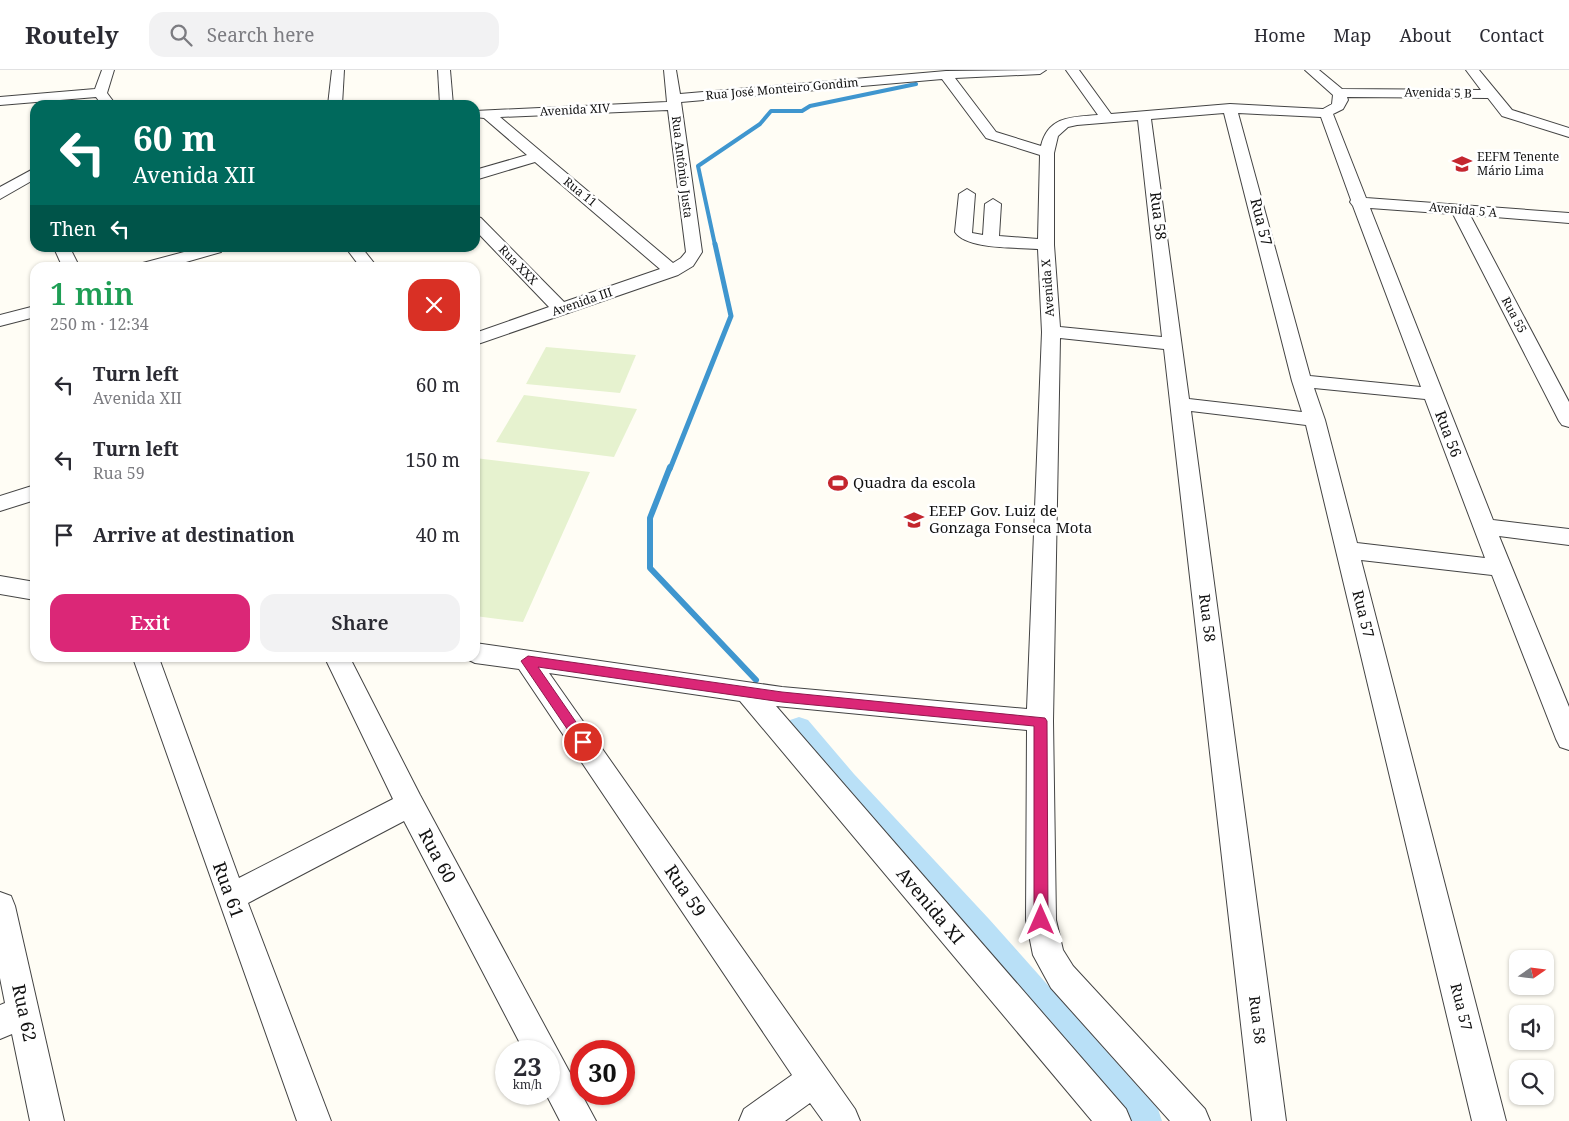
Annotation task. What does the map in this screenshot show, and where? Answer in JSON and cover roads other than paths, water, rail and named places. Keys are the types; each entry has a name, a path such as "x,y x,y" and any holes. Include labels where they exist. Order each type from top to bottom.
{"street":[{"path":"100,93 108,70"},
{"path":"335,100 338,70"},
{"path":"444,70 447,100"},
{"name":"Rua Antônio Justa","path":"670,70 694,252 680,266"},
{"name":"Rua José Monteiro Gondim","path":"674,102 798,83 1040,70"},
{"path":"1072,70 1107,118"},
{"path":"1311,70 1339,92 1340,100 1338,106 1328,120"},
{"path":"1472,70 1490,94"},
{"path":"948,74 991,135 1048,153"},
{"name":"Avenida 5 B","path":"1339,92 1490,94 1507,113 1569,133"},
{"path":"0,101 100,93"},
{"path":"100,93 105,100"},
{"name":"Avenida XIV","path":"481,114 674,102"},
{"name":"Avenida X","path":"1040,721 1044,488 1051,332 1046,245 1050,134 1063,124 1107,118 1230,108 1328,120"},
{"name":"Rua 57","path":"1230,108 1246,160 1302,382 1315,420 1489,1121"},
{"name":"Rua 11","path":"481,114 680,266"},
{"name":"Rua 58","path":"1144,116 1269,1121"},
{"name":"Rua 56","path":"1328,120 1432,394 1569,739"},
{"path":"480,174 537,158"},
{"path":"0,194 30,179"},
{"path":"967,194 963,232 971,238 1046,245"},
{"name":"Avenida 5 A","path":"1358,202 1568,219"},
{"path":"991,240 993,204"},
{"name":"Rua 55","path":"1458,210 1569,421"},
{"name":"Rua XXX","path":"480,226 561,309"},
{"path":"170,262 211,252"},
{"path":"357,252 365,262"},
{"name":"Avenida III","path":"480,337 680,266"},
{"path":"0,321 30,312"},
{"path":"1051,332 1173,344"},
{"path":"1302,382 1432,394"},
{"path":"1180,404 1315,420"},
{"path":"0,504 30,494"},
{"path":"1484,527 1569,537"},
{"path":"1347,550 1502,568"},
{"path":"0,586 30,590"},
{"path":"480,654 782,697 1040,721 1041,920 1050,955 1062,976 1193,1121"},
{"name":"Rua 59","path":"528,661 843,1121"},
{"name":"Rua 61","path":"147,662 230,897 314,1121"},
{"name":"Rua 60","path":"340,662 410,804 536,1040"},
{"name":"Avenida XI","path":"747,691 1114,1121"},
{"path":"230,897 410,804"},
{"name":"Rua 62","path":"0,906 12,1017 47,1121"},
{"path":"756,1121 814,1080"},
{"path":"560,1085 579,1121"}],"waterway":[{"path":"715,245 698,166 760,124 771,111 802,111 810,106 916,84"},
{"path":"670,469 731,316 715,244"},
{"path":"670,467 650,518 650,568 756,680"},
{"path":"799,727 845,782 979,929 1146,1121"}],"place":[{"name":"EEFM Tenente Mário Lima","path":"1462,164"},
{"name":"Quadra da escola","path":"838,483"},
{"name":"EEEP Gov. Luiz de Gonzaga Fonseca Mota","path":"914,520"}]}
